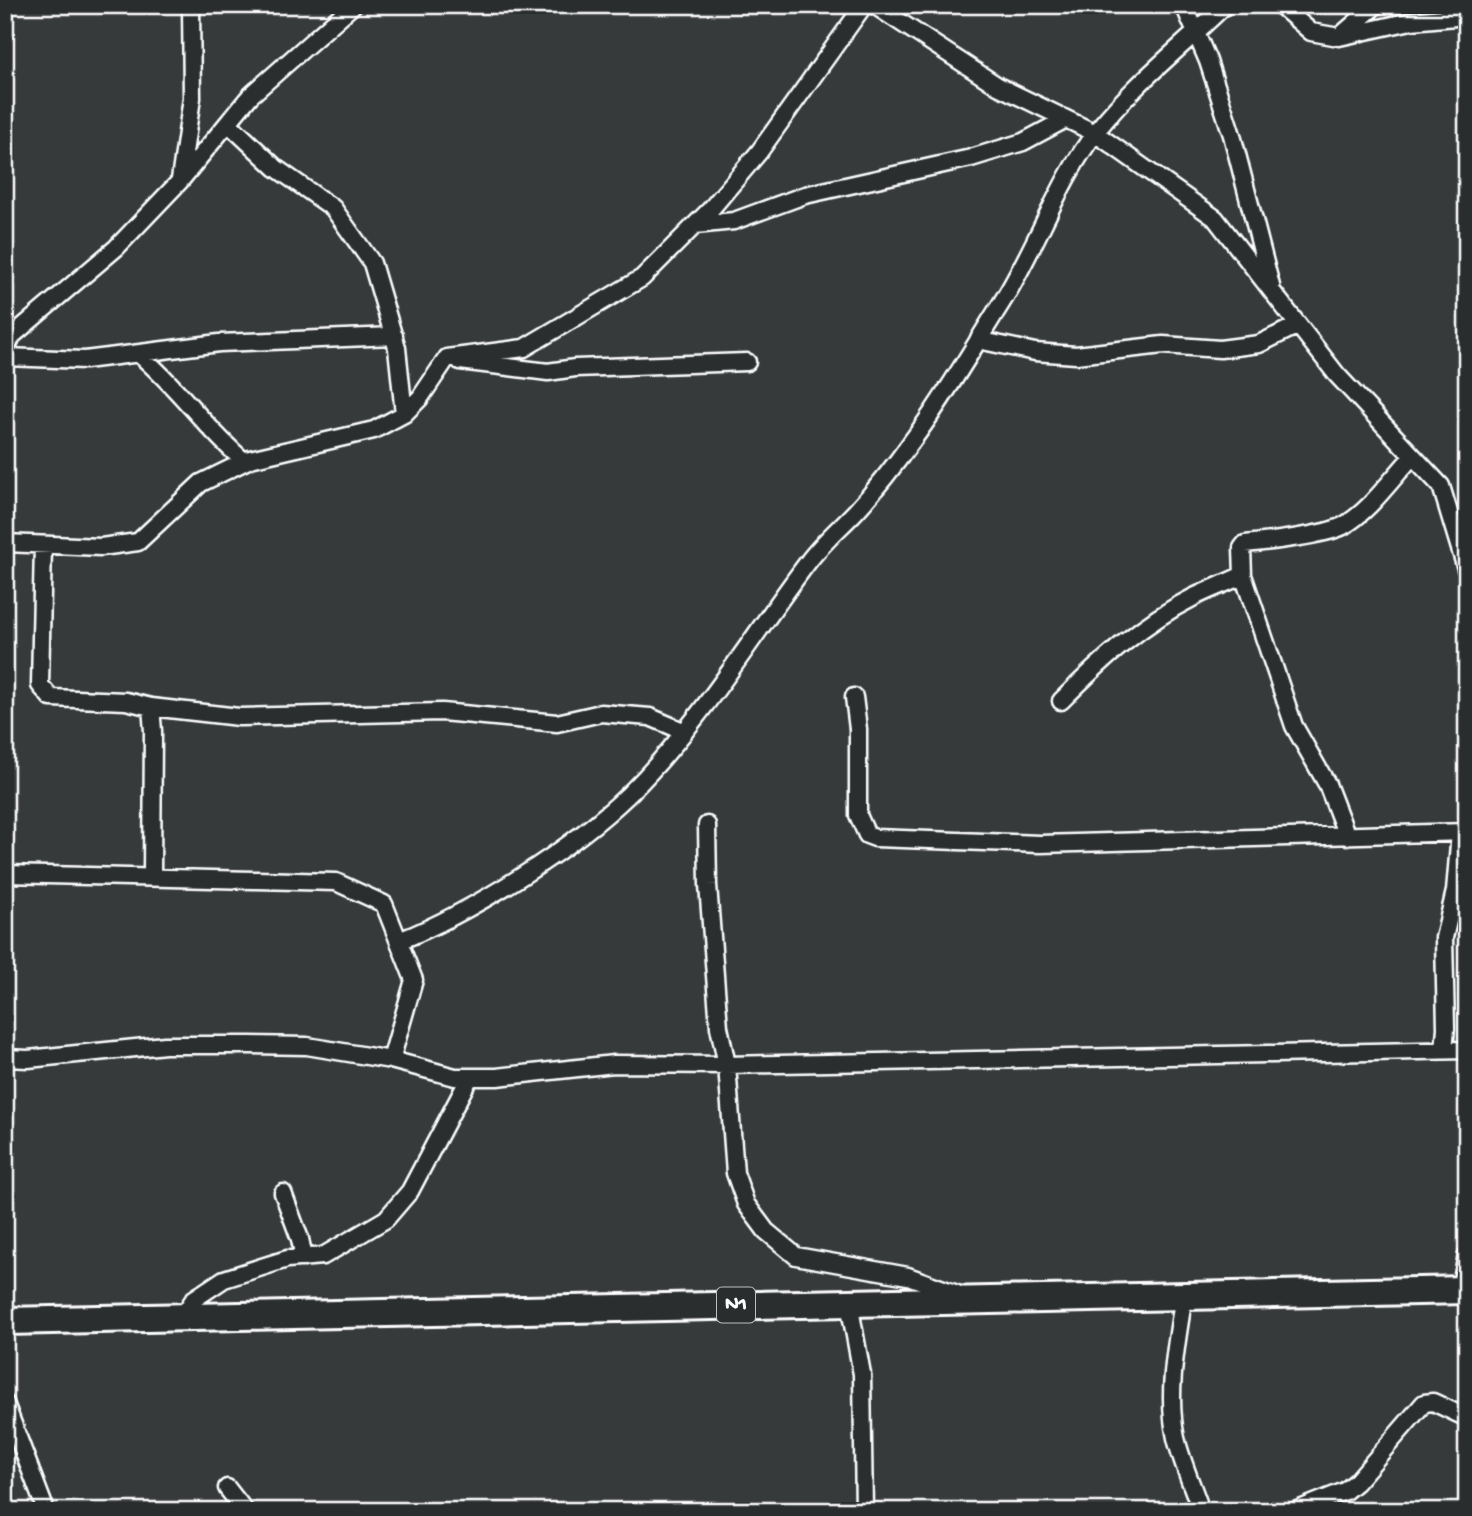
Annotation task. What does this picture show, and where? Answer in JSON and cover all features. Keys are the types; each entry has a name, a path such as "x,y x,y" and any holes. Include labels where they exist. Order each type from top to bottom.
{"highway":[{"name":"N1","path":"5,1321 1463,1290"}],"street":[{"path":"180,180 191,98 191,5"},
{"path":"8,338 116,248 180,180 250,96 354,5"},
{"path":"5,543 101,547 138,542 201,482 244,461 374,430 404,414 421,398 447,359 524,348 642,278 695,225 759,152 864,5"},
{"path":"874,5 998,86 1096,133 1215,218 1337,375 1441,486 1461,525 1467,572"},
{"path":"1184,5 1195,36 1208,61 1232,135 1273,292"},
{"path":"399,941 438,926 569,842 628,794 683,731 811,558 859,508 913,440 1014,284 1096,133 1135,86 1164,58 1195,36 1226,5"},
{"path":"1280,5 1311,32 1339,37 1411,21 1467,16"},
{"path":"1339,37 1376,5"},
{"path":"695,225 734,221 805,195 961,161 1023,142 1066,119"},
{"path":"228,123 276,168 333,208 355,235 372,263 394,337 404,414"},
{"path":"978,340 1035,352 1076,355 1163,345 1220,349 1259,344 1298,325"},
{"path":"5,357 85,360 219,343 394,337"},
{"path":"139,355 164,377 222,443 244,461"},
{"path":"447,359 548,372 575,368 747,362"},
{"path":"1347,836 1327,784 1294,726 1243,575 1242,548 1245,544 1329,531 1343,526 1356,516 1413,456"},
{"path":"43,545 40,685 44,694 51,698 126,701 151,707 239,717 442,712 557,723 601,713 650,717 683,731"},
{"path":"1060,701 1114,650 1146,625 1194,597 1243,575"},
{"path":"854,697 858,730 858,815 867,835 875,838 1040,844 1463,833 1455,891 1444,938 1444,1050"},
{"path":"151,707 152,876"},
{"path":"707,825 708,885 719,1027 727,1065 735,1173 746,1204 773,1237 796,1256 908,1276 973,1300"},
{"path":"5,874 336,882 384,904 414,980 391,1060"},
{"path":"5,1058 28,1059 165,1045 307,1046 391,1060 455,1077 470,1077 614,1064 727,1065 1467,1050"},
{"path":"182,1317 194,1299 214,1284 245,1271 323,1256 386,1219 400,1204 470,1077"},
{"path":"283,1193 304,1258"},
{"path":"1463,1290 1467,1255"},
{"path":"1184,1296 1177,1346 1174,1417 1176,1437 1201,1511"},
{"path":"849,1303 862,1374 864,1511"},
{"path":"1295,1511 1345,1491 1356,1482 1424,1404 1433,1402 1467,1418"},
{"path":"5,1403 46,1511"},
{"path":"227,1488 245,1511"}]}
